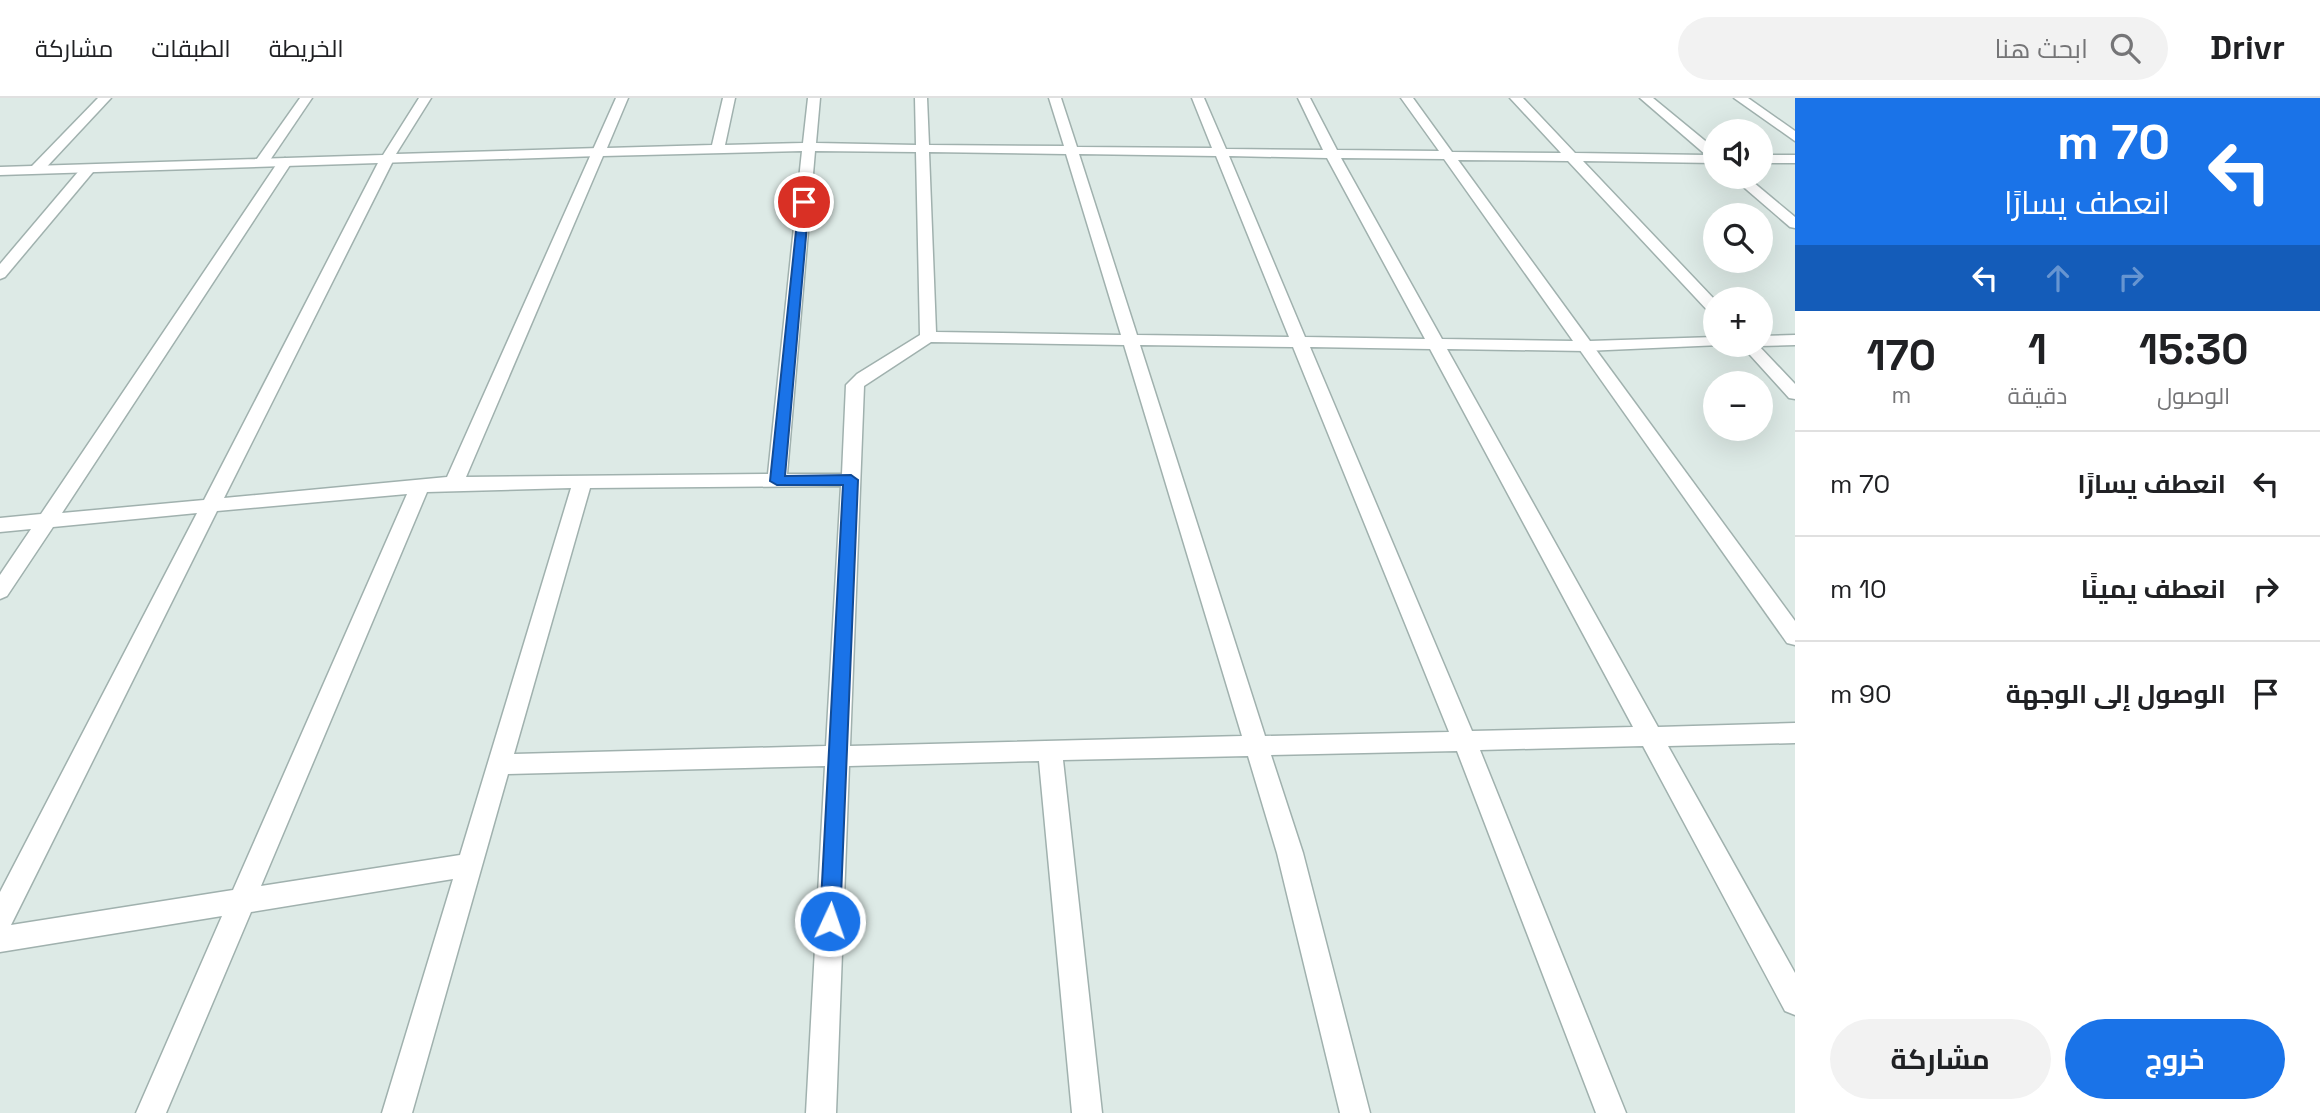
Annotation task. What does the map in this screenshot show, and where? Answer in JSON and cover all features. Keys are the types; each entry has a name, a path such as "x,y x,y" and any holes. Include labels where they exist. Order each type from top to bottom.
{"street":[{"path":"36,170 105,98"},
{"path":"261,163 306,98"},
{"path":"0,919 387,159 425,98"},
{"path":"454,483 622,98"},
{"path":"718,149 729,98"},
{"path":"777,481 814,98"},
{"path":"920,98 928,337"},
{"path":"1055,98 1290,853 1355,1113"},
{"path":"1198,98 1465,741 1611,1113"},
{"path":"1304,98 1332,154 1795,1001"},
{"path":"1407,98 1795,637"},
{"path":"1516,98 1703,296"},
{"path":"1646,98 1703,148"},
{"path":"1740,98 1795,137"},
{"path":"0,171 809,147 1703,158"},
{"path":"1773,159 1795,159"},
{"path":"0,591 285,162"},
{"path":"0,274 88,169"},
{"path":"1753,189 1795,224"},
{"path":"821,1113 855,385 928,337 1586,346 1703,342"},
{"path":"1773,341 1795,340"},
{"path":"1760,357 1795,394"},
{"path":"0,525 454,483 851,480"},
{"path":"397,1113 582,482"},
{"path":"150,1113 420,486"},
{"path":"499,764 1795,733"},
{"path":"1050,751 1087,1113"},
{"path":"0,939 470,865"}],"route":[{"path":"804,202 777,481 851,480 830,921"}]}
